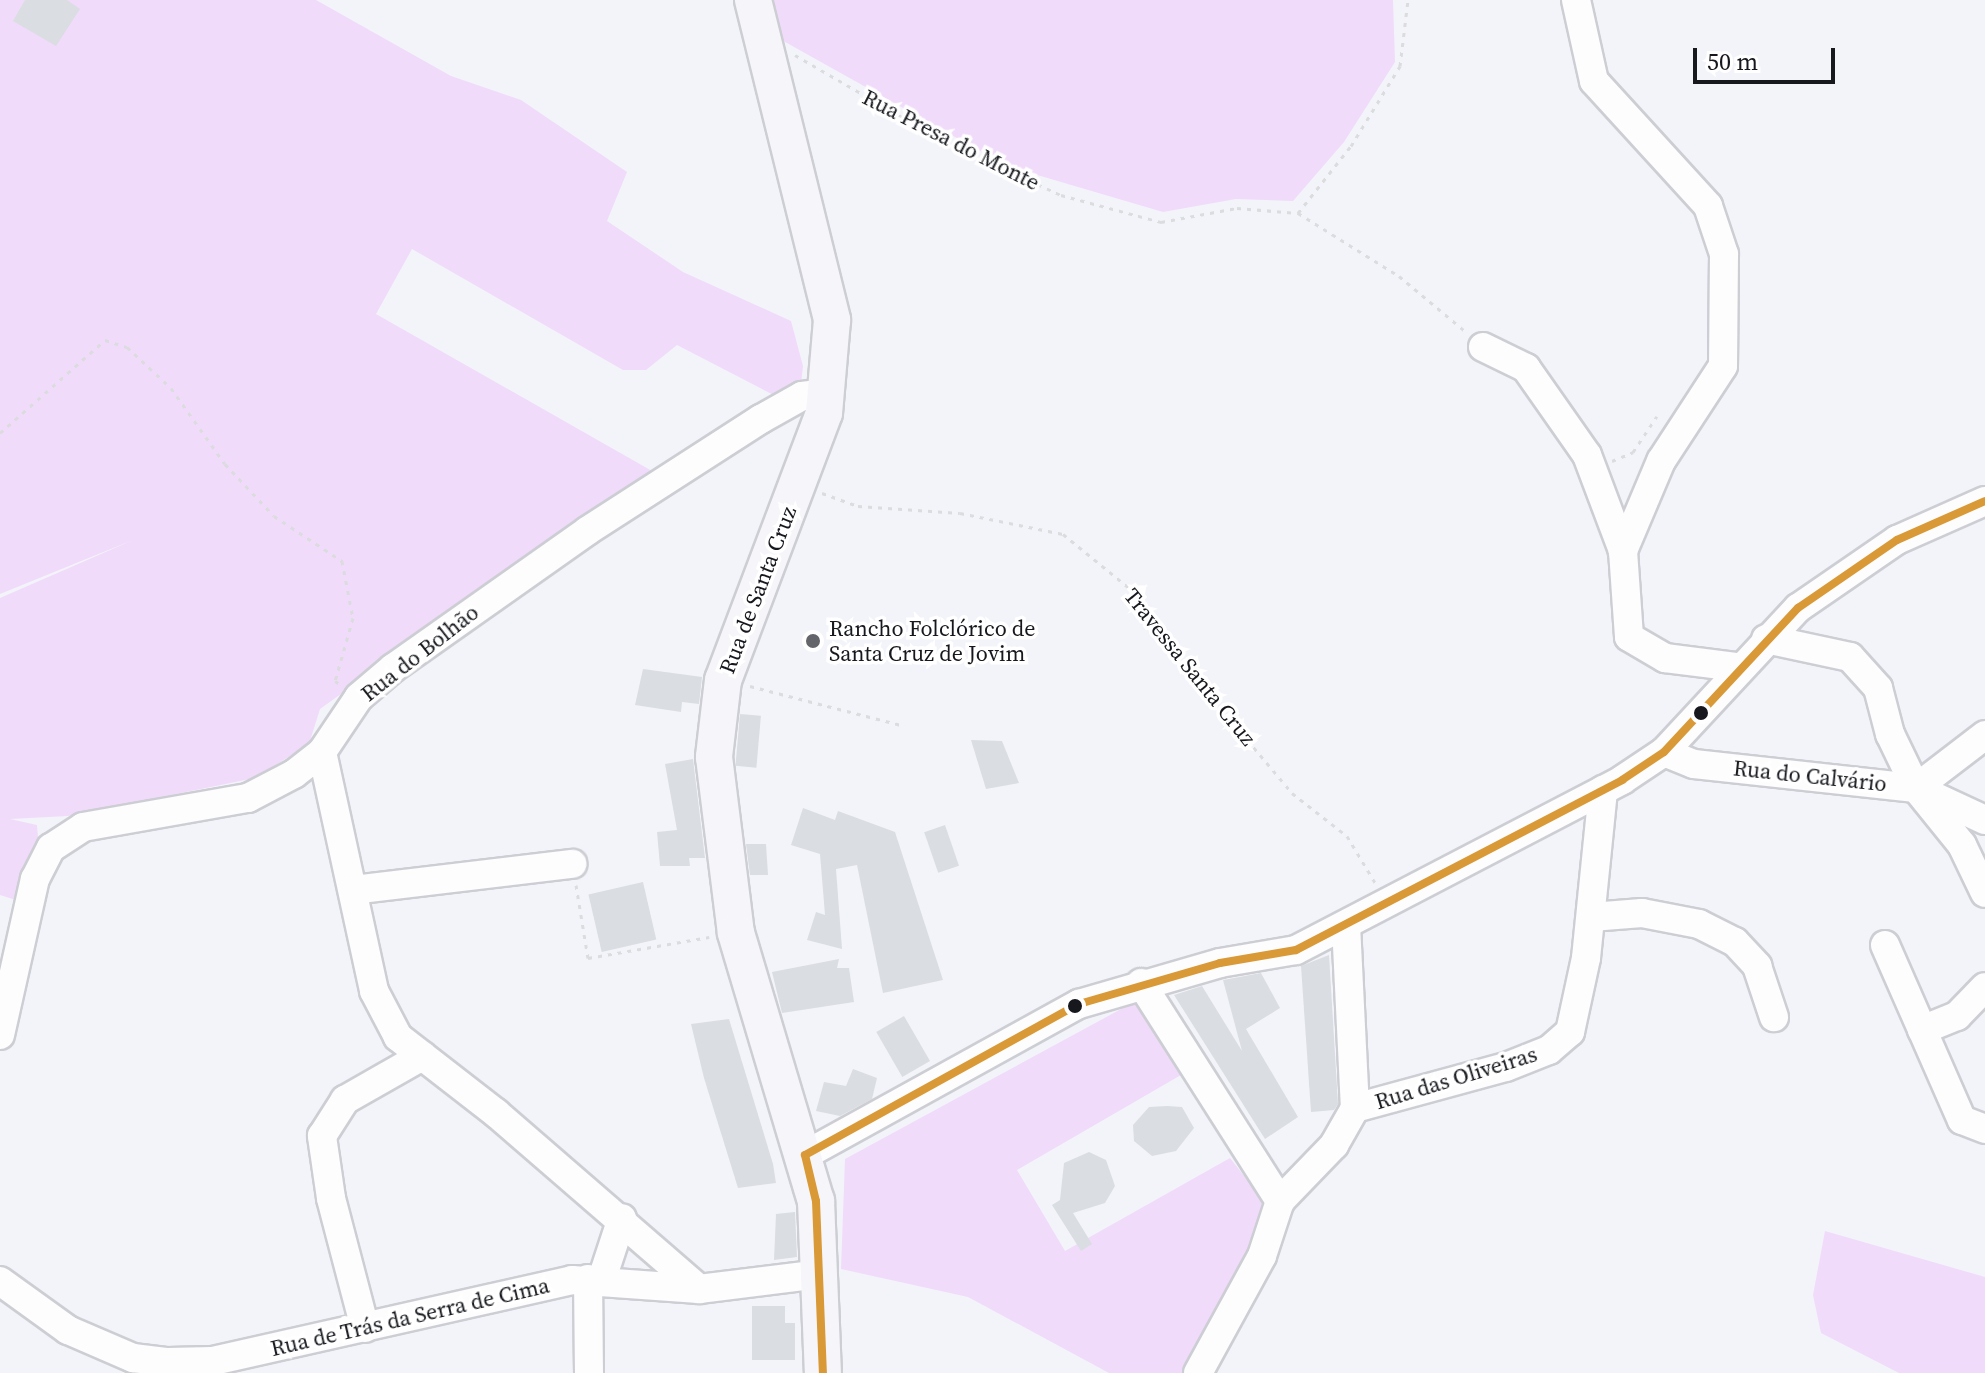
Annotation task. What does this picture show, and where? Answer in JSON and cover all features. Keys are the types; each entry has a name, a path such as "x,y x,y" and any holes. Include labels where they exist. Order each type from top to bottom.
{"main road":[{"name":"Rua de Santa Cruz","path":"753,0 832,320 827,393 799,486 723,680 714,757 736,933 805,1155 816,1201 823,1373"}],"street":[{"path":"1576,0 1594,81 1708,206 1724,254 1723,366 1661,461 1623,551"},
{"path":"1483,347 1526,368 1587,455 1623,551 1629,637 1665,658 1737,667"},
{"name":"Rua do Bolhão","path":"0,1035 35,879 51,848 83,827 248,798 322,752 359,697 587,531 761,419 802,396 827,393"},
{"path":"805,1155 1079,1004 1141,983 1296,950 1603,790 1664,752 1737,667 1798,608 1897,540 1985,501"},
{"name":"Rua do Calvário","path":"1766,639 1850,657 1878,688 1890,734 1916,788"},
{"path":"1916,788 1985,735"},
{"path":"322,752 374,991 398,1037 622,1218 699,1289"},
{"name":"Rua do Calvário","path":"1664,752 1694,764 1916,788"},
{"path":"1916,788 1985,820"},
{"path":"1916,788 1962,845 1985,893"},
{"name":"Rua das Oliveiras","path":"1198,1373 1262,1256 1280,1201 1334,1145 1355,1108 1549,1050 1570,1032 1591,917 1603,790"},
{"path":"353,890 572,864"},
{"path":"1591,917 1642,913 1699,924 1735,942 1757,966 1774,1017"},
{"path":"1346,925 1355,1108"},
{"path":"1885,945 1962,1120 1985,1129"},
{"path":"1141,983 1280,1201"},
{"path":"1922,1030 1957,1016 1985,987"},
{"path":"365,1328 331,1198 322,1136 345,1100 422,1056"},
{"path":"589,1373 595,1279 622,1218"},
{"name":"Rua de Trás da Serra de Cima","path":"0,1281 68,1330 156,1361 213,1361 595,1279 699,1289 819,1274"}],"path":[{"path":"1298,213 1351,146 1400,66 1408,0"},
{"name":"Rua Presa do Monte","path":"765,45 792,53 1004,173 1061,195 1161,222 1237,208 1298,213 1399,276 1483,347"},
{"path":"0,433 105,340 127,347 171,388 225,464 274,516 342,561 353,618 335,681 359,697"},
{"path":"1596,483 1603,468 1643,441 1657,416"},
{"name":"Travessa Santa Cruz","path":"799,486 858,506 973,514 1063,534 1134,592 1170,648 1292,793 1347,836 1387,903"},
{"path":"723,680 905,726"},
{"path":"572,864 588,958 736,933"}],"shaded area":[{"path":"0,0 316,0 451,76 521,100 627,172 607,221 683,272 791,321 803,366 801,384 785,401 677,345 646,370 623,370 412,249 376,314 652,471 320,709 309,744 255,778 68,816 10,819 37,825 44,909 0,895 0,598 133,540 0,594"},
{"path":"770,0 1393,0 1395,62 1344,142 1293,201 1236,199 1163,212 1007,166 778,38"},
{"path":"1134,1002 1181,1075 1017,1170 1065,1251 1230,1158 1267,1205 1192,1373 1109,1373 968,1297 841,1269 845,1159"},
{"path":"1825,1231 1985,1277 1985,1373 1899,1373 1821,1333 1813,1295"}],"building":[{"path":"25,0 67,0 80,9 56,46 13,21"},
{"path":"643,669 702,677 699,704 682,702 681,712 635,705"},
{"path":"740,714 761,716 756,768 735,766"},
{"path":"971,740 1002,741 1019,783 986,789"},
{"path":"693,759 705,858 689,858 690,866 660,866 657,832 677,830 665,764"},
{"path":"803,808 835,820 838,811 895,832 943,980 883,993 857,865 836,869 842,949 807,940 816,912 825,915 820,854 791,845"},
{"path":"945,825 959,866 938,873 924,832"},
{"path":"746,844 766,844 768,875 750,875"},
{"path":"643,882 656,939 602,952 588,895"},
{"path":"1329,955 1338,1104 1334,1110 1311,1112 1301,966"},
{"path":"839,959 837,968 849,968 854,1002 782,1013 772,972"},
{"path":"1261,973 1280,1008 1246,1029 1298,1117 1265,1139 1174,995 1202,986 1242,1051 1223,980"},
{"path":"904,1016 930,1061 902,1077 876,1032"},
{"path":"729,1019 776,1183 738,1188 704,1078 691,1024"},
{"path":"853,1069 877,1078 872,1099 840,1116 816,1111 824,1082 846,1086"},
{"path":"1149,1107 1182,1107 1194,1128 1176,1151 1152,1156 1134,1141 1133,1125"},
{"path":"1089,1152 1106,1160 1115,1186 1105,1203 1073,1213 1092,1244 1081,1251 1052,1205 1060,1200 1064,1163"},
{"path":"795,1212 797,1257 774,1260 776,1214"},
{"path":"752,1306 785,1306 785,1323 795,1323 795,1360 752,1360"}],"transit line":[{"path":"805,1155 1079,1004 1220,963 1296,950 1622,780 1664,752 1798,608 1897,540 1985,501"},
{"path":"805,1155 816,1201 823,1373"}],"place":[{"name":"Rancho Folclórico de Santa Cruz de Jovim","path":"813,641"}]}
